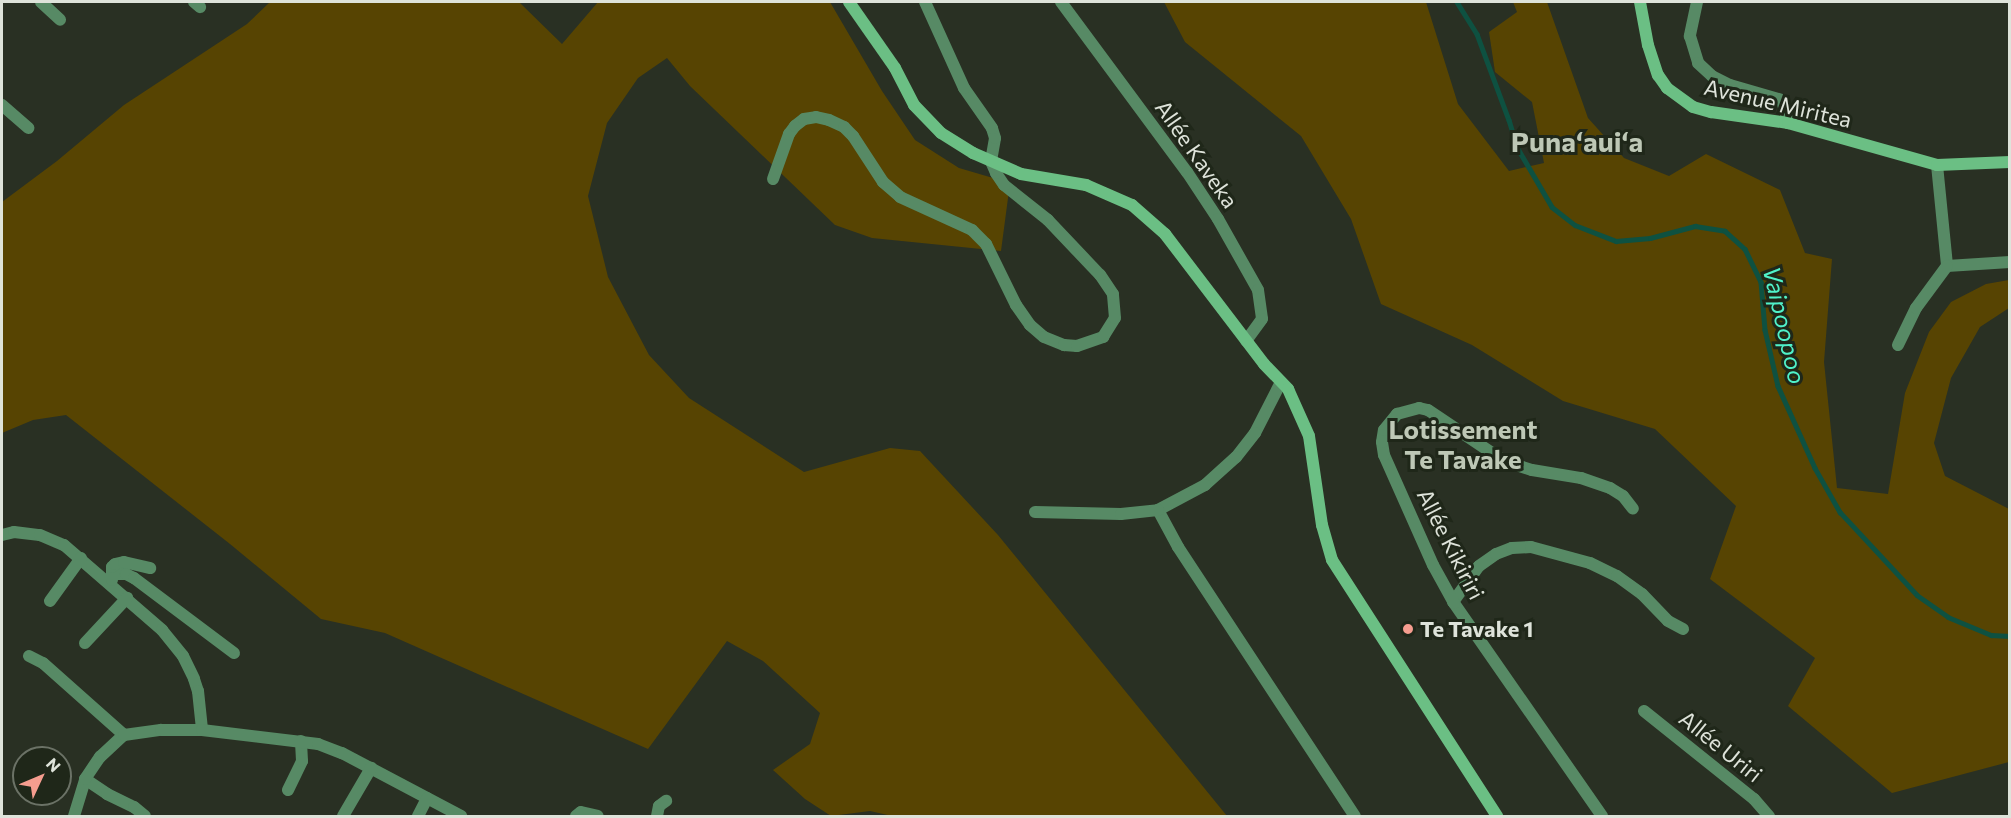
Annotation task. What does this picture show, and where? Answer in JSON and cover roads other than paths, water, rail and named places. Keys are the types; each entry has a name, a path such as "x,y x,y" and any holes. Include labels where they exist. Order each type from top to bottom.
{"main road":[{"path":"849,2 895,68 914,105 941,133 991,161 1021,174 1086,185 1132,206 1165,234 1246,341 1288,389 1309,436 1322,525 1332,560 1497,816"},
{"name":"Avenue Miritea","path":"1640,2 1653,64 1665,85 1680,99 1711,112 1788,123 1937,165 2010,162"}],"street":[{"path":"41,2 60,20"},
{"path":"773,179 789,134 804,119 816,117 844,127 883,182 900,197 972,231 986,244 1016,305 1030,325 1044,337 1064,345 1077,346 1103,337 1115,318 1113,294 1100,276 1048,220 1004,185 991,161 995,138 992,128 964,88 926,2"},
{"name":"Allée Kaveka","path":"1061,2 1183,166 1218,219 1258,290 1262,319 1246,341"},
{"path":"1697,2 1690,36 1698,63 1712,76 1730,85 1782,100 1788,123"},
{"path":"2,105 28,128"},
{"path":"1898,345 1916,308 1947,266 1937,165"},
{"path":"1947,266 2010,262"},
{"path":"1035,512 1121,514 1158,510 1205,485 1236,457 1255,433 1281,382"},
{"name":"Allée Kikiriri","path":"1602,816 1454,602 1433,566 1384,455 1382,442 1384,430 1397,414 1419,408 1428,410 1504,461 1532,470 1581,478 1610,488 1623,496 1633,509"},
{"path":"1158,510 1178,547 1355,816"},
{"path":"2,535 14,532 40,535 64,545 112,580 127,598 162,630 183,656 198,691 202,730"},
{"path":"1454,602 1479,566 1496,554 1512,548 1531,547 1590,563 1617,576 1642,594 1668,621 1683,629"},
{"path":"50,601 81,558"},
{"path":"112,580 112,567 124,562 150,568"},
{"path":"112,580 126,574 134,578 234,653"},
{"path":"85,644 127,598"},
{"path":"30,656 43,663 124,735"},
{"name":"Allée Uriri","path":"1644,711 1755,799 1769,816"},
{"path":"74,816 85,779 100,758 124,735 146,730 202,730 244,737 301,741 328,747 461,816"},
{"path":"288,789 302,761 301,741"},
{"path":"343,816 371,768"},
{"path":"85,779 107,794 134,807 145,816"},
{"path":"418,816 427,798"},
{"path":"657,816 659,806 666,801"},
{"path":"576,816 581,812 598,816"}],"waterway":[{"name":"Vaipoopoo","path":"1457,2 1477,34 1517,147 1552,207 1575,225 1616,241 1650,238 1695,226 1725,231 1745,249 1761,282 1765,330 1778,386 1815,468 1840,512 1917,595 1948,617 1991,635 2010,636"}],"place":[{"name":"Te Tavake 1","path":"1408,629"}],"district":[{"name":"Punaʻauiʻa","path":"1577,141"},
{"name":"Lotissement Te Tavake","path":"1463,444"}]}
